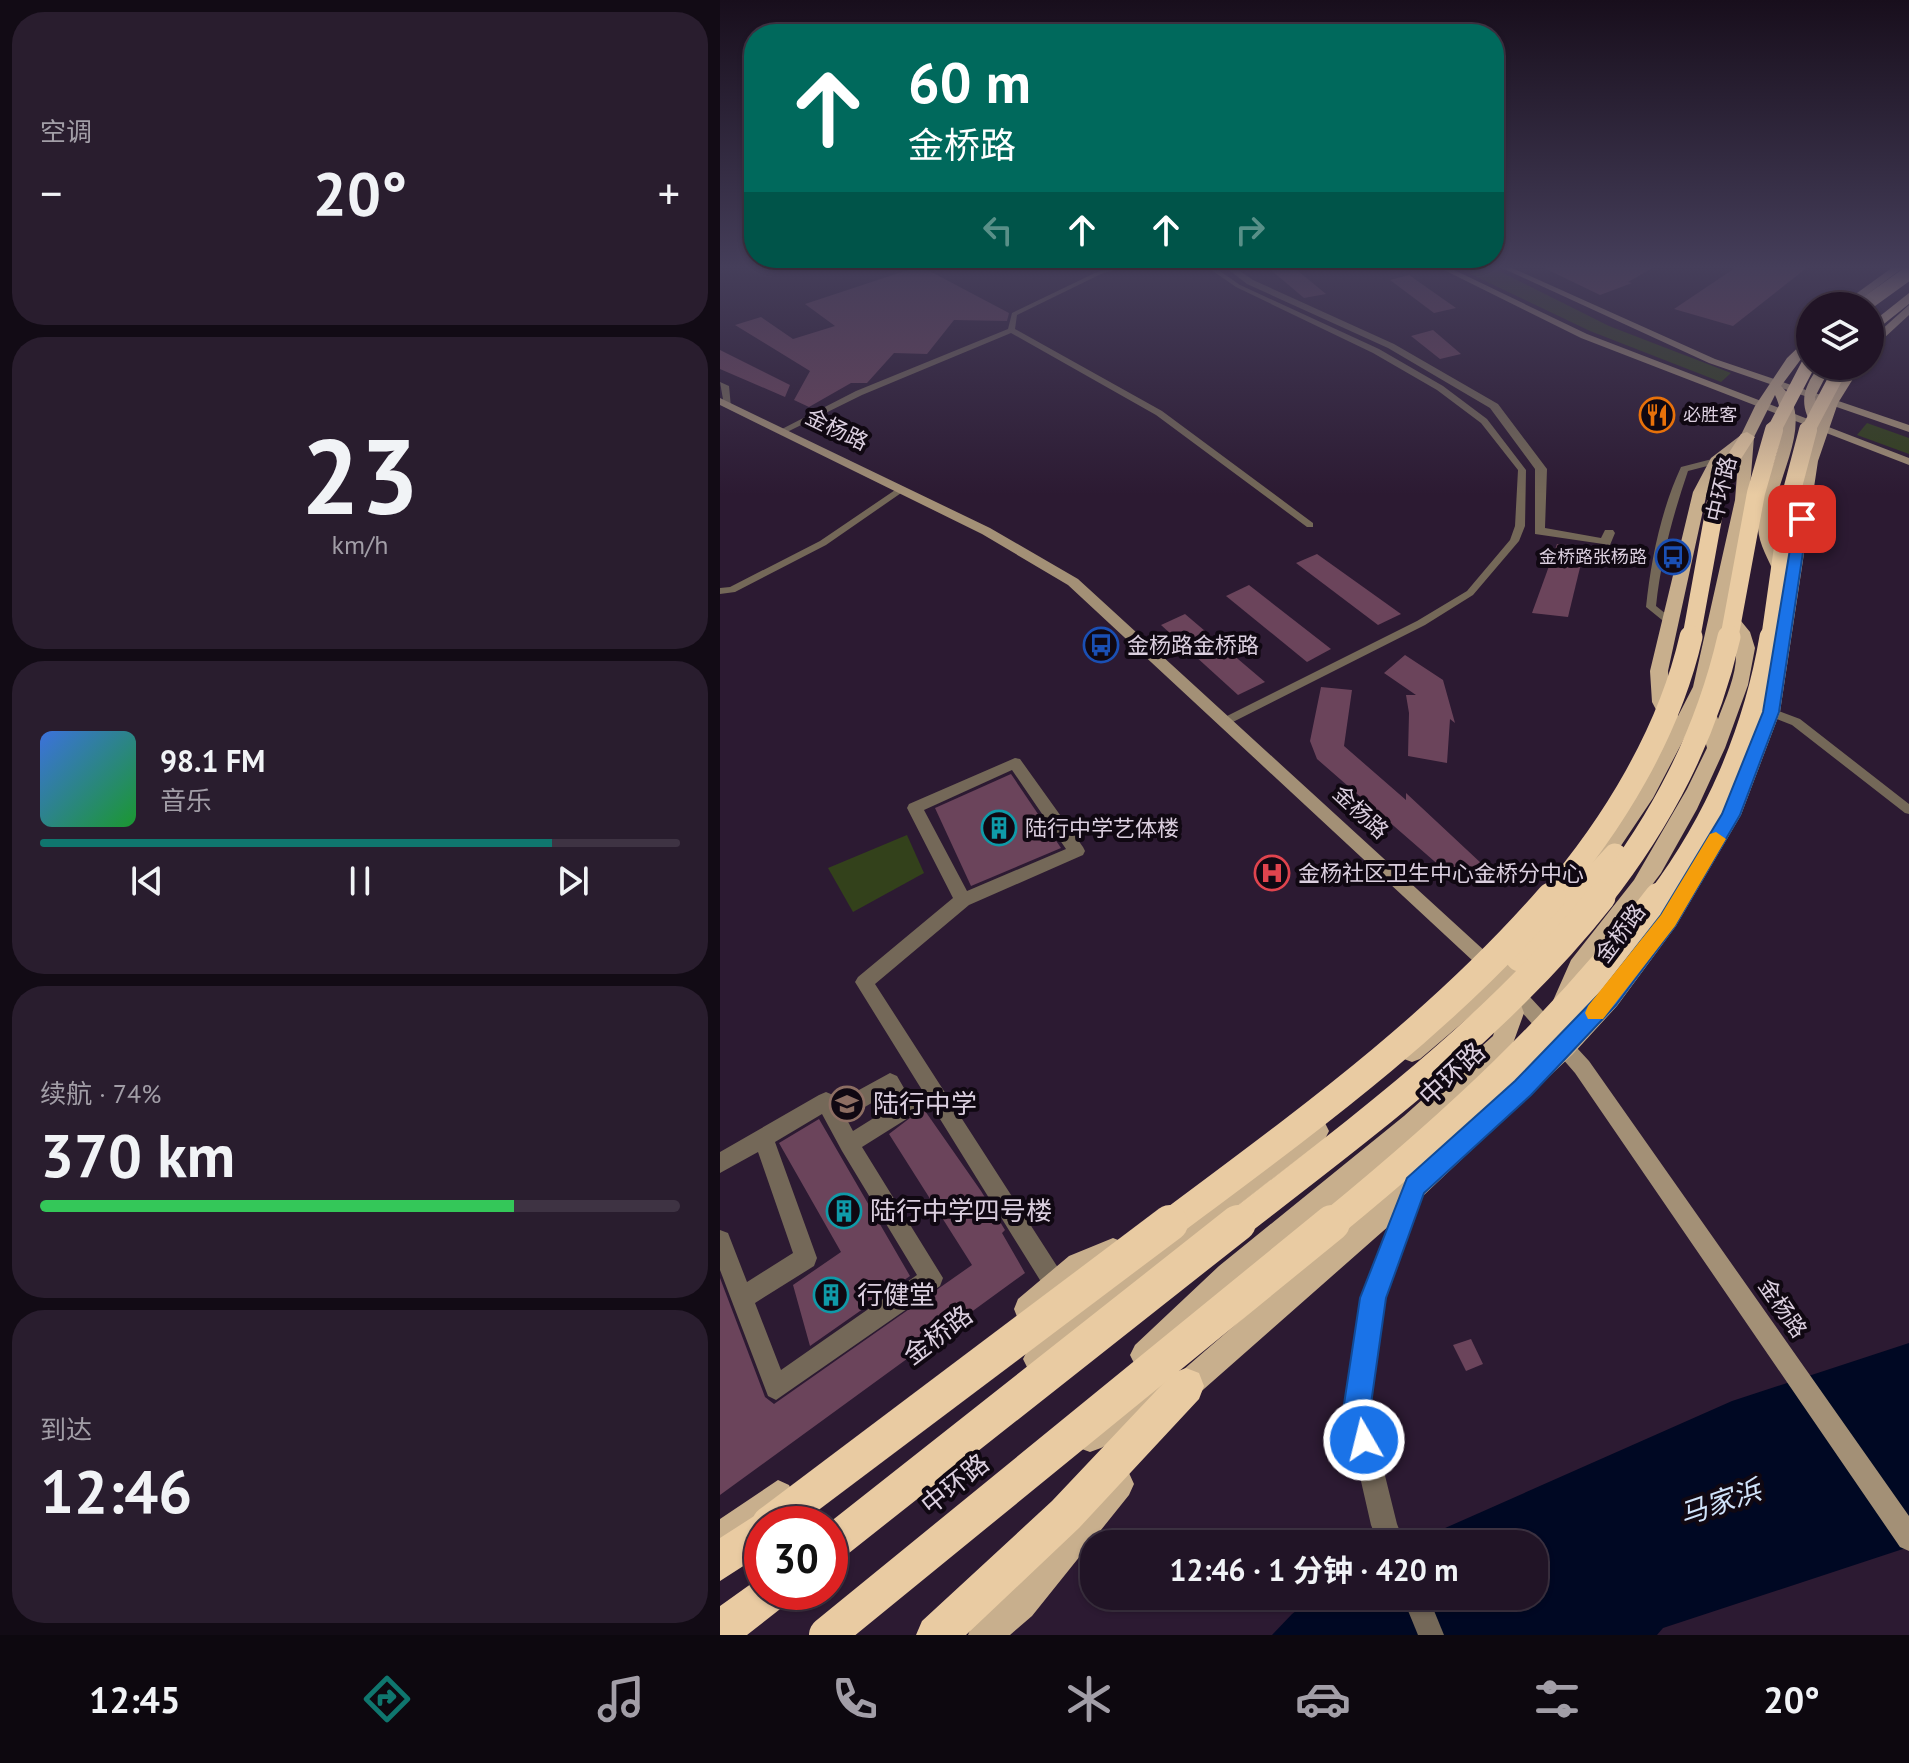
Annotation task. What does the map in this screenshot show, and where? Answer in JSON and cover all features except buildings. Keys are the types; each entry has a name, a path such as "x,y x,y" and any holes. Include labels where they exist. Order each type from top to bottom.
{"highway":[{"name":"中环路","path":"848,1531 1394,1101 1519,990 1605,893 1669,799 1708,711 1730,635 1751,503 1766,448 1784,403 1798,380"},
{"name":"中环路","path":"828,1635 1435,1140 1557,1024 1650,914 1712,813 1748,723 1770,643 1797,456 1814,411 1833,380"},
{"path":"1305,1123 1469,987 1561,888 1607,825 1662,725 1680,677 1693,627 1717,496 1729,465 1747,437"},
{"path":"794,1506 1305,1123 1429,1036 1501,977 1560,918 1621,847 1695,745"},
{"path":"936,1635 1012,1570 1095,1487 1186,1386"},
{"path":"721,1540 744,1534"},
{"path":"720,1631 747,1610"}],"main road":[{"name":"金桥路","path":"848,1514 978,1411 1210,1211 1293,1150 1501,976 1586,882 1646,793 1695,745 1702,687 1742,500 1747,437 1762,406 1796,359"},
{"path":"1816,380 1807,395 1808,409 1820,429"},
{"name":"金桥路","path":"828,1635 1008,1489 1093,1436 1186,1386 1415,1186 1565,1047 1609,999 1668,920 1731,815 1771,712 1811,461 1831,403 1846,380"},
{"path":"1777,384 1789,403 1791,417 1765,525 1767,538 1791,593"},
{"name":"金桥路","path":"1695,745 1661,702 1658,685 1700,492 1716,461 1747,437"},
{"path":"1695,745 1733,701 1746,648 1743,637 1721,604"},
{"path":"1565,1047 1559,1010 1570,975 1629,903 1690,808 1702,687"},
{"path":"1008,1489 1219,1285 1433,1106 1503,1042 1512,1013 1501,976"},
{"name":"金桥路","path":"721,1540 1079,1266 1210,1211"},
{"name":"金桥路","path":"985,1635 1020,1604 1133,1465 1186,1386"},
{"path":"720,1615 744,1596"}],"street":[{"path":"1385,343 1494,406 1541,469 1539,531 1606,542 1609,533"},
{"path":"1603,343 1909,462"},
{"path":"1675,343 1807,395 1909,429"},
{"name":"金杨路","path":"724,403 1033,556 1073,582 1501,976 1565,1047 1732,1281 1909,1538"},
{"path":"963,900 915,808 1015,763 1077,851 963,900 864,982 1056,1285"},
{"path":"833,1115 890,1082 906,1109 849,1144"},
{"path":"720,1163 826,1101 932,1278 776,1388 720,1241"},
{"path":"1387,1530 1357,1411 1373,1298 1415,1186 1433,1106"},
{"path":"742,1298 806,1258 763,1138"},
{"path":"1421,1610 1431,1635"}],"lane":[{"path":"782,431 859,393 979,343"},
{"path":"1035,343 1159,413 1310,525"},
{"path":"1225,722 1421,623 1470,593 1514,541 1520,526 1522,470 1484,421 1440,388 1360,343"},
{"path":"720,384 725,386 724,403"},
{"path":"1671,622 1651,607 1654,568 1668,514 1684,469 1716,461"},
{"path":"720,591 732,590 823,543 901,489"},
{"path":"1771,712 1796,722 1909,810"}],"green space":[{"path":"1622,343 1654,343 1731,373 1721,382"},
{"path":"1867,423 1909,438 1909,454 1857,435"},
{"path":"907,835 924,873 853,912 828,868"}],"water":[{"name":"马家浜","path":"1909,1343 1909,1547 1663,1628 1657,1635 1272,1635 1297,1610 1548,1610 1548,1530 1441,1530 1732,1401"}],"slow traffic":[{"path":"1596,1013 1668,920 1716,839"}],"place":[{"name":"必胜客","path":"1657,415"},
{"name":"金桥路张杨路","path":"1673,557"},
{"name":"金杨路金桥路","path":"1101,645"},
{"name":"陆行中学艺体楼","path":"999,828"},
{"name":"金杨社区卫生中心金桥分中心","path":"1272,873"},
{"name":"陆行中学","path":"847,1104"},
{"name":"陆行中学四号楼","path":"844,1211"},
{"name":"行健堂","path":"831,1295"}],"route":[{"path":"1364,1440 1357,1411 1373,1298 1415,1186 1523,1088 1609,999 1668,920 1731,815 1771,712 1802,519"}]}
